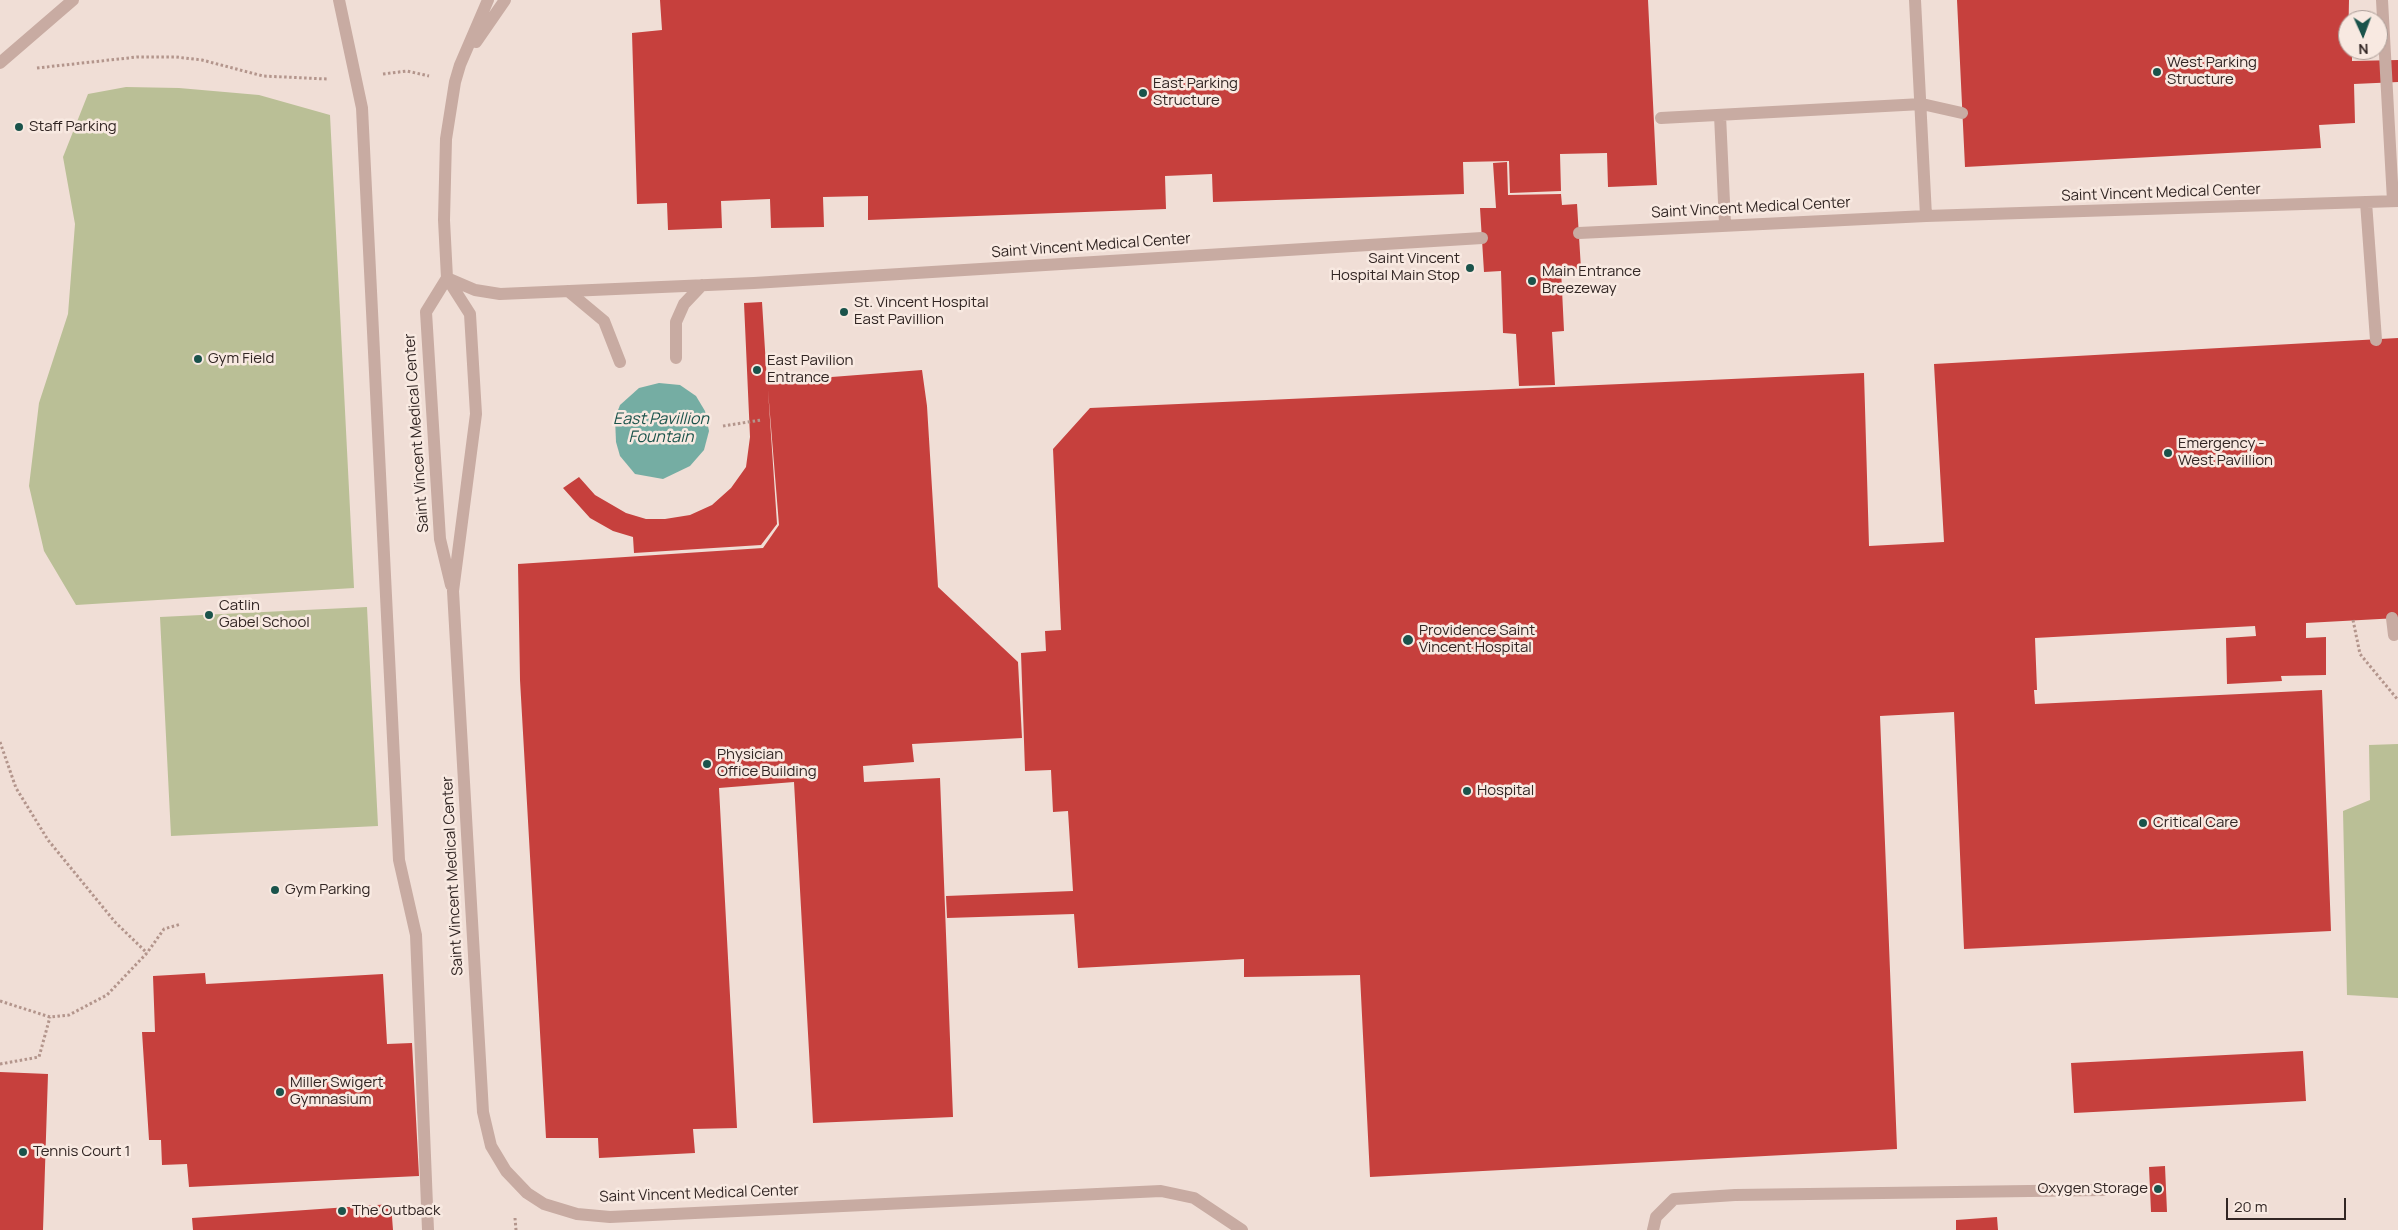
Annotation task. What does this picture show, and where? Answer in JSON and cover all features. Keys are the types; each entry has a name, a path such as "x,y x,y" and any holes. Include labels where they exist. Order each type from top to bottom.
{"lane":[{"path":"5,59 73,0"},
{"path":"339,0 362,108 399,860 416,935 428,1230"},
{"path":"489,0 496,13"},
{"path":"447,278 444,178 446,139 455,82 460,65 489,0"},
{"path":"460,65 505,0"},
{"path":"1915,0 1922,104 1926,216"},
{"path":"2382,0 2396,201"},
{"path":"1661,118 1922,104 1962,113"},
{"path":"1720,115 1725,224"},
{"name":"Saint Vincent Medical Center","path":"1579,233 1725,224 1926,216 2396,201"},
{"path":"2366,202 2376,340"},
{"name":"Saint Vincent Medical Center","path":"447,278 475,290 496,293 568,291 702,285 1482,238"},
{"name":"Saint Vincent Medical Center","path":"447,278 426,312 440,539 453,592 483,1112 491,1146 506,1171 527,1194 544,1204 577,1214 610,1217 1161,1191 1194,1198 1242,1230"},
{"name":"Saint Vincent Medical Center","path":"447,278 470,314 476,414 453,592"},
{"path":"676,358 676,322 684,304 702,285"},
{"path":"568,291 604,321 620,362"},
{"path":"2392,618 2394,635"},
{"path":"1653,1230 1656,1217 1674,1199 1735,1195 2104,1190"}],"path":[{"path":"5,59 39,69 137,56 176,57 202,60 263,76 294,79 355,77 407,71 455,82"},
{"path":"723,426 762,420"},
{"path":"2353,620 2360,654 2398,700"},
{"path":"0,742 16,788 48,840 115,922 147,953"},
{"path":"0,1001 50,1017 69,1015 107,995 147,953 164,930 182,924"},
{"path":"0,1064 40,1057 50,1017"}],"green space":[{"name":"Gym Field","path":"126,87 179,88 259,95 330,115 354,588 76,605 44,551 29,486 39,403 68,314 75,224 63,157 88,94"},
{"path":"367,607 378,826 171,836 160,617"},
{"path":"2398,744 2398,998 2347,995 2343,811 2370,800 2369,745"}],"water":[{"name":"East Pavillion Fountain","path":"659,383 680,385 696,396 705,411 709,431 704,450 690,466 663,479 635,474 620,456 616,442 615,418 620,405 639,388"}],"building":[{"name":"East Parking Structure","path":"660,0 1648,0 1657,185 1608,187 1607,153 1560,154 1561,191 1510,193 1509,161 1463,162 1464,194 1213,202 1212,174 1165,176 1166,209 868,220 868,196 823,197 824,227 771,228 770,199 721,201 722,228 668,230 667,203 637,204 632,33 662,30"},
{"name":"West Parking Structure","path":"1957,0 2349,0 2349,10 2338,10 2338,60 2398,60 2398,82 2354,84 2355,123 2319,125 2321,148 1965,167"},
{"name":"Main Entrance Breezeway","path":"1507,162 1508,195 1561,194 1562,205 1577,204 1581,269 1561,269 1564,331 1552,332 1555,385 1519,386 1516,334 1503,333 1501,271 1484,272 1480,208 1496,208 1493,163"},
{"name":"Physician Office Building","path":"762,302 767,382 922,370 927,406 938,587 1018,662 1022,738 912,744 914,762 863,766 864,782 940,778 953,1117 813,1123 794,782 719,788 737,1128 693,1129 695,1153 599,1158 598,1138 546,1138 520,680 518,564 763,548 779,525 768,390 777,524 761,545 634,553 633,537 613,531 590,518 563,488 579,477 595,495 626,513 646,519 665,519 690,515 712,505 731,488 746,467 750,437 744,303"},
{"name":"Hospital","path":"2398,338 2398,618 2306,623 2306,638 2326,637 2326,675 2281,676 2282,681 2227,684 2226,638 2256,636 2255,626 2035,638 2037,690 2034,690 2035,704 2322,690 2331,931 1964,949 1954,712 1880,716 1897,1149 1370,1177 1360,975 1244,977 1244,959 1078,968 1074,914 947,918 946,896 1073,891 1068,811 1053,812 1051,770 1025,771 1021,653 1046,651 1045,631 1061,630 1053,449 1090,408 1864,373 1869,546 1944,542 1934,364"},
{"name":"Miller Swigert Gymnasium","path":"205,973 206,984 383,974 387,1044 412,1043 419,1176 189,1187 187,1164 162,1165 161,1140 149,1140 142,1032 155,1032 153,976"},
{"path":"2303,1051 2306,1101 2074,1113 2071,1063"},
{"name":"Tennis Court 1","path":"0,1072 48,1074 43,1230 0,1230"},
{"name":"Oxygen Storage","path":"2165,1166 2167,1212 2151,1212 2149,1167"},
{"name":"The Outback","path":"391,1204 393,1230 193,1230 192,1218"},
{"path":"1997,1217 1998,1230 1956,1230 1956,1220"}],"place":[{"name":"West Parking Structure","path":"2157,72"},
{"name":"East Parking Structure","path":"1143,93"},
{"name":"Staff Parking","path":"19,127"},
{"name":"Saint Vincent Hospital Main Stop","path":"1470,268"},
{"name":"Main Entrance Breezeway","path":"1532,281"},
{"name":"St. Vincent Hospital East Pavillion","path":"844,312"},
{"name":"Gym Field","path":"198,359"},
{"name":"East Pavilion Entrance","path":"757,370"},
{"name":"Emergency - West Pavillion","path":"2168,453"},
{"name":"Catlin Gabel School","path":"209,615"},
{"name":"Providence Saint Vincent Hospital","path":"1408,640"},
{"name":"Physician Office Building","path":"707,764"},
{"name":"Hospital","path":"1467,791"},
{"name":"Critical Care","path":"2143,823"},
{"name":"Gym Parking","path":"275,890"},
{"name":"Miller Swigert Gymnasium","path":"280,1092"},
{"name":"Tennis Court 1","path":"23,1152"},
{"name":"Oxygen Storage","path":"2158,1189"},
{"name":"The Outback","path":"342,1211"}]}
